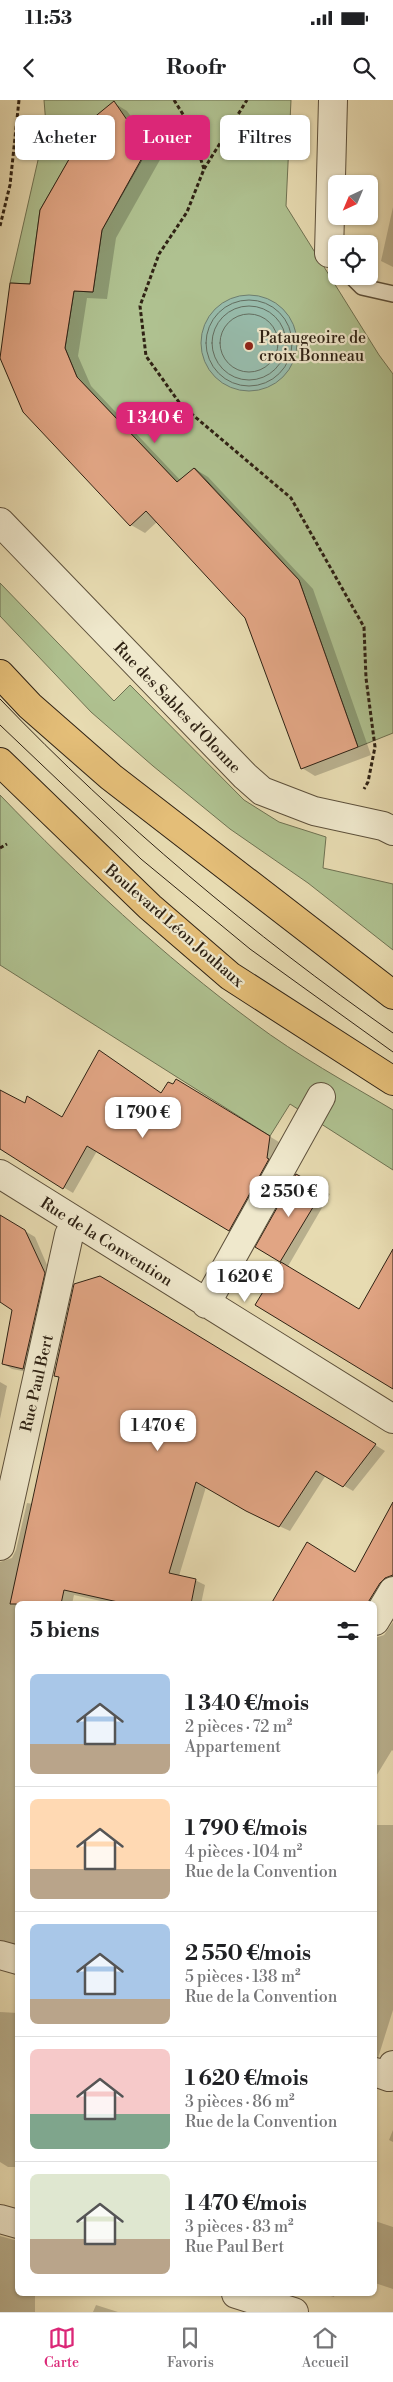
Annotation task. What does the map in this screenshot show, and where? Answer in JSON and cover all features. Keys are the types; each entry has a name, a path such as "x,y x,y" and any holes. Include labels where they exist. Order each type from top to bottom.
{"main road":[{"path":"0,674 30,706 111,777 393,995"},
{"name":"Boulevard Léon Jouhaux","path":"0,762 150,907 230,976 393,1081"}],"street":[{"path":"332,235 333,100"},
{"name":"Rue des Sables d'Olonne","path":"0,522 262,791 314,811 383,826 393,830"},
{"path":"206,1304 321,1097"},
{"name":"Rue de la Convention","path":"0,1174 393,1419"},
{"name":"Rue Paul Bert","path":"0,1546 69,1235 76,1222"},
{"path":"377,1618 393,1591"},
{"path":"0,1954 15,1959"},
{"path":"377,2073 389,2077 393,2065"},
{"path":"0,2219 15,2223"},
{"path":"242,2296 294,2312"}],"lane":[{"path":"360,285 393,294"}],"path":[{"path":"0,226 10,185 19,100"},
{"path":"174,100 189,124 204,169"},
{"path":"247,100 204,169 187,212 159,254 140,306 146,356 181,405 291,498 364,627 366,678 375,747 368,782 347,818"},
{"path":"0,848 7,844"}],"green space":[{"path":"44,100 291,100 290,115 220,115 220,160 288,160 286,206 328,273 328,285 335,285 393,374 393,733 358,747 299,580 195,468 177,482 77,377 65,348 74,291 93,292 102,230 142,160 210,160 210,115 125,115 125,118 114,102 98,115 45,115"},
{"path":"38,160 69,160 40,210 30,284 10,283"},
{"path":"0,583 114,701 130,685 244,800 279,822 326,837 323,868 393,884 393,950 308,883 230,829 91,712 0,616"},
{"path":"0,795 91,886 187,971 288,1047 393,1110 393,1170 290,1104 270,1136 0,965"}],"water":[{"name":"Pataugeoire de croix Bonneau","path":"249,295 267,299 283,309 293,325 297,343 293,361 283,377 267,387 249,391 231,387 215,377 205,361 201,343 205,325 215,309 231,299"}],"building":[{"path":"114,101 125,117 125,160 141,160 102,230 93,292 74,291 65,348 77,377 177,482 194,468 299,580 358,747 301,769 245,618 146,511 130,526 23,412 0,358 10,283 30,284 40,210 69,160 115,160 115,115 97,115"},
{"path":"99,1050 161,1093 168,1082 173,1084 176,1079 270,1136 267,1158 269,1159 229,1231 87,1146 63,1189 0,1149 0,1090 25,1103 27,1096 62,1117"},
{"path":"296,1174 324,1189 280,1262 255,1247"},
{"path":"0,1215 25,1230 45,1273 23,1369 2,1364 12,1310 0,1302"},
{"path":"393,1249 393,1389 255,1305 281,1262 359,1309"},
{"path":"100,1276 376,1444 343,1487 316,1471 279,1527 246,1511 196,1482 169,1573 196,1579 192,1601 114,1601 64,1590 62,1601 15,1601 15,1604 10,1604 59,1377 54,1376 74,1284"},
{"path":"393,1502 393,1575 385,1578 380,1583 369,1601 273,1601 307,1542 355,1572"}],"tram line":[{"path":"0,699 92,790 188,875 238,917 393,1033"},
{"path":"0,725 141,859 250,949 393,1052"}],"place":[{"name":"Pataugeoire de croix Bonneau","path":"249,346"}]}
